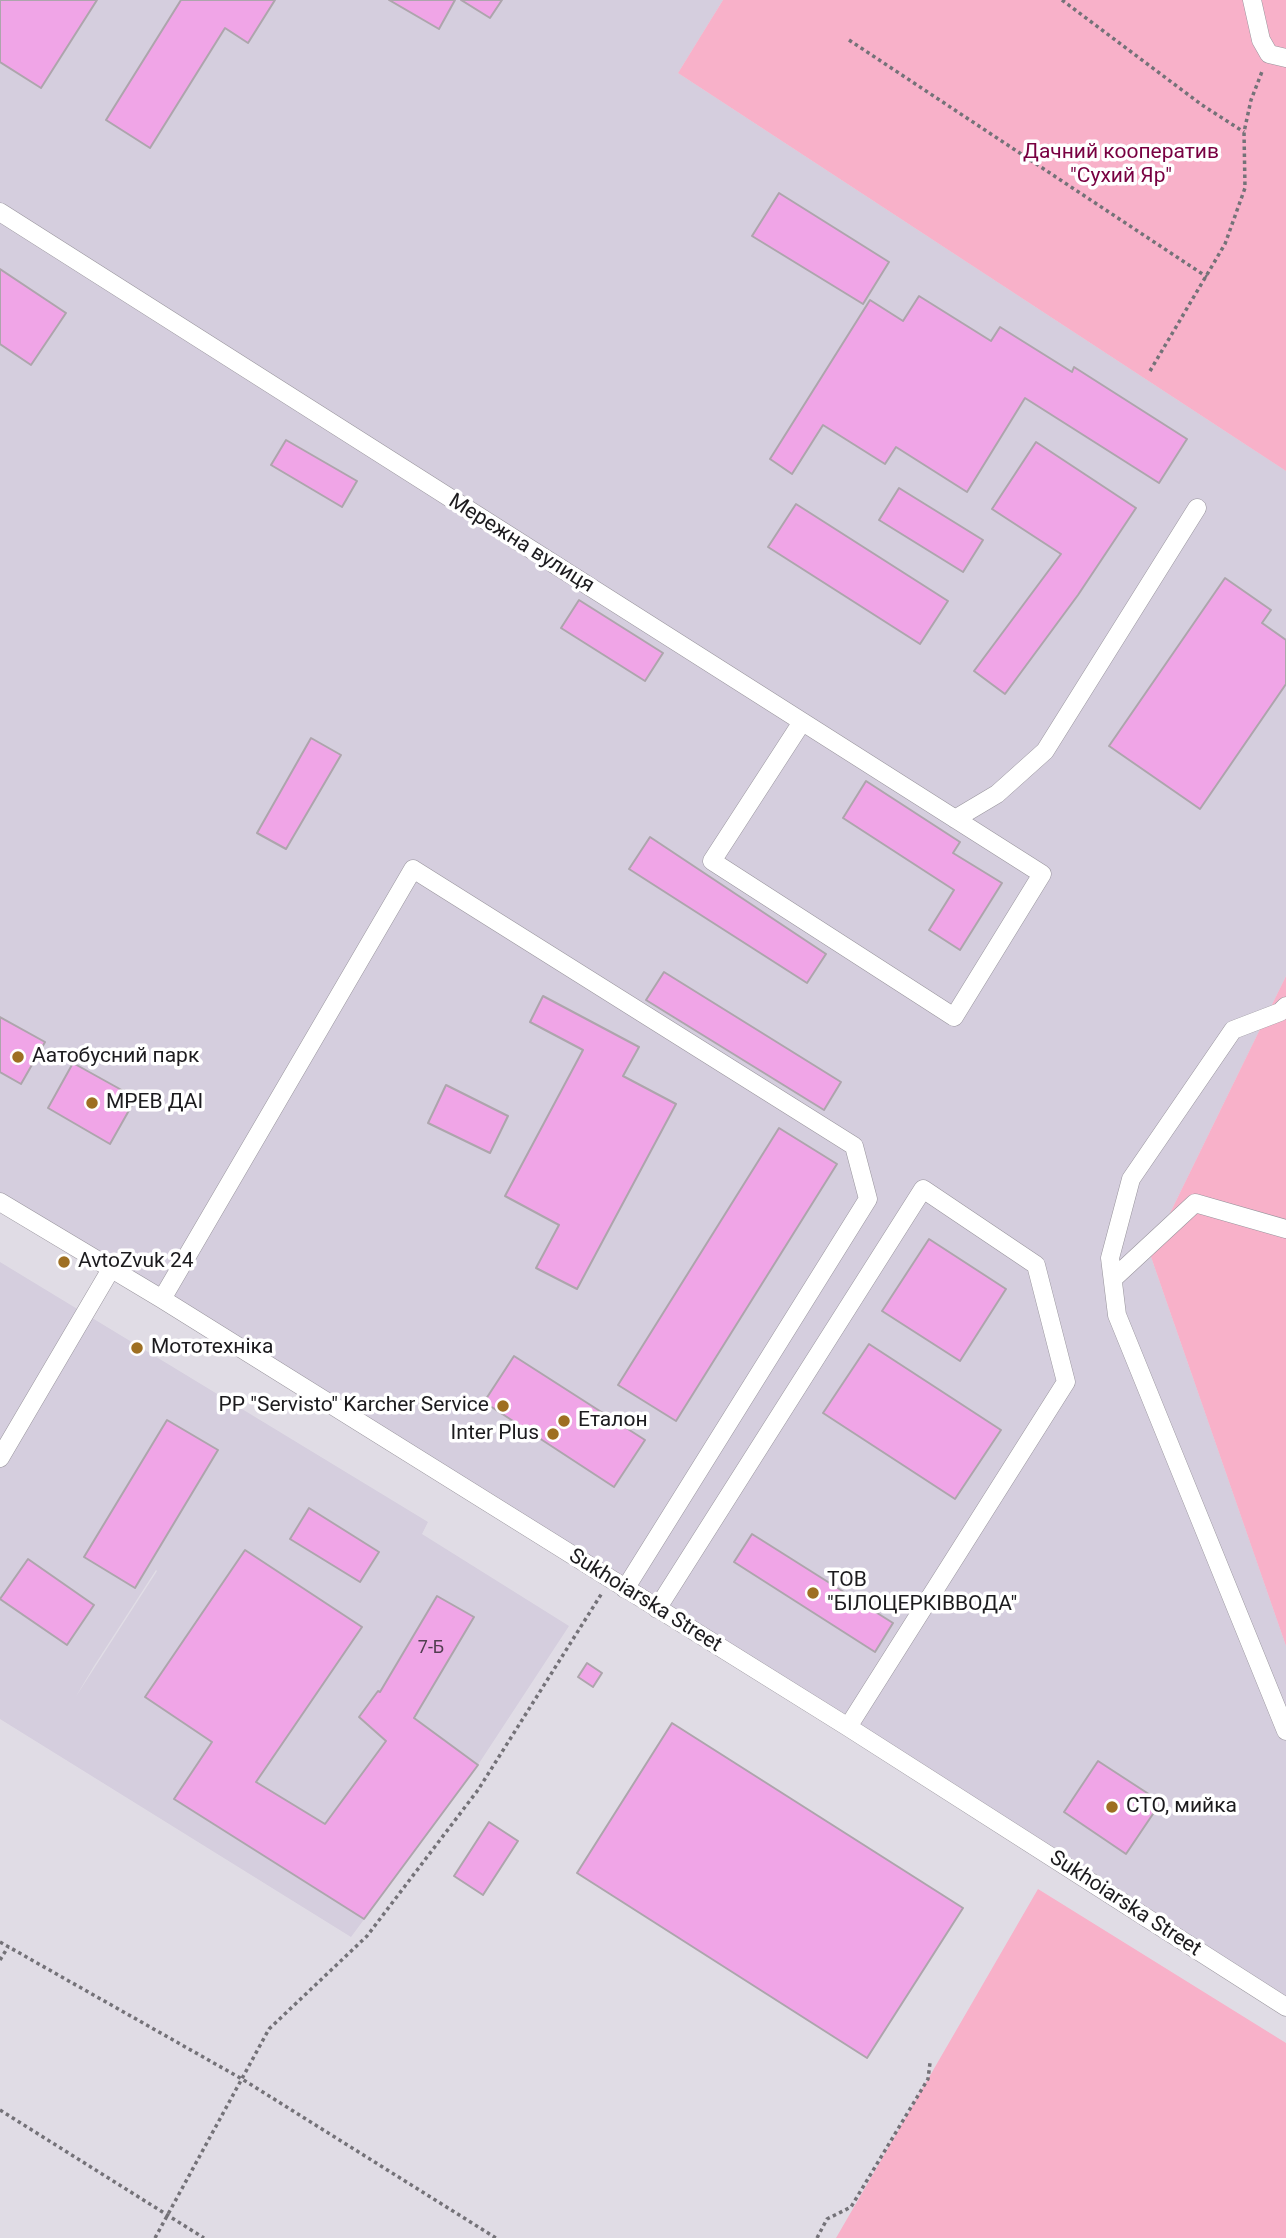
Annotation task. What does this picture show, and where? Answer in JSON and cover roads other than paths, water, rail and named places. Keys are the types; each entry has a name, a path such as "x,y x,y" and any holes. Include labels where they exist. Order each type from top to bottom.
{"street":[{"path":"1252,0 1261,40 1278,56"},
{"name":"Мережна вулиця","path":"0,212 1042,874 954,1017 712,861 802,722"},
{"path":"955,819 997,794 1045,751 1197,508"},
{"path":"162,1299 413,869 854,1146 867,1199 618,1585"},
{"path":"1286,1006 1280,1012 1233,1030 1131,1180 1110,1258 1117,1315 1286,1731"},
{"path":"657,1609 923,1189 1036,1265 1066,1382 848,1727"},
{"name":"Sukhoiarska Street","path":"0,1202 162,1299 848,1727 1286,2007"},
{"path":"1113,1279 1195,1203 1286,1229"},
{"path":"0,1458 111,1269"},
{"path":"1268,1995 1286,1988"}],"place":[{"name":"Аатобусний парк","path":"18,1057"},
{"name":"МРЕВ ДАІ","path":"92,1103"},
{"name":"AvtoZvuk 24","path":"64,1262"},
{"name":"Мототехніка","path":"137,1348"},
{"name":"PP \"Servisto\" Karcher Service","path":"503,1406"},
{"name":"Еталон","path":"564,1421"},
{"name":"Inter Plus","path":"553,1434"},
{"name":"ТОВ \"БІЛОЦЕРКІВВОДА\"","path":"813,1593"},
{"name":"СТО, мийка","path":"1112,1807"}],"park label":[{"name":"Дачний кооператив \"Сухий Яр\"","path":"1121,165"}]}
